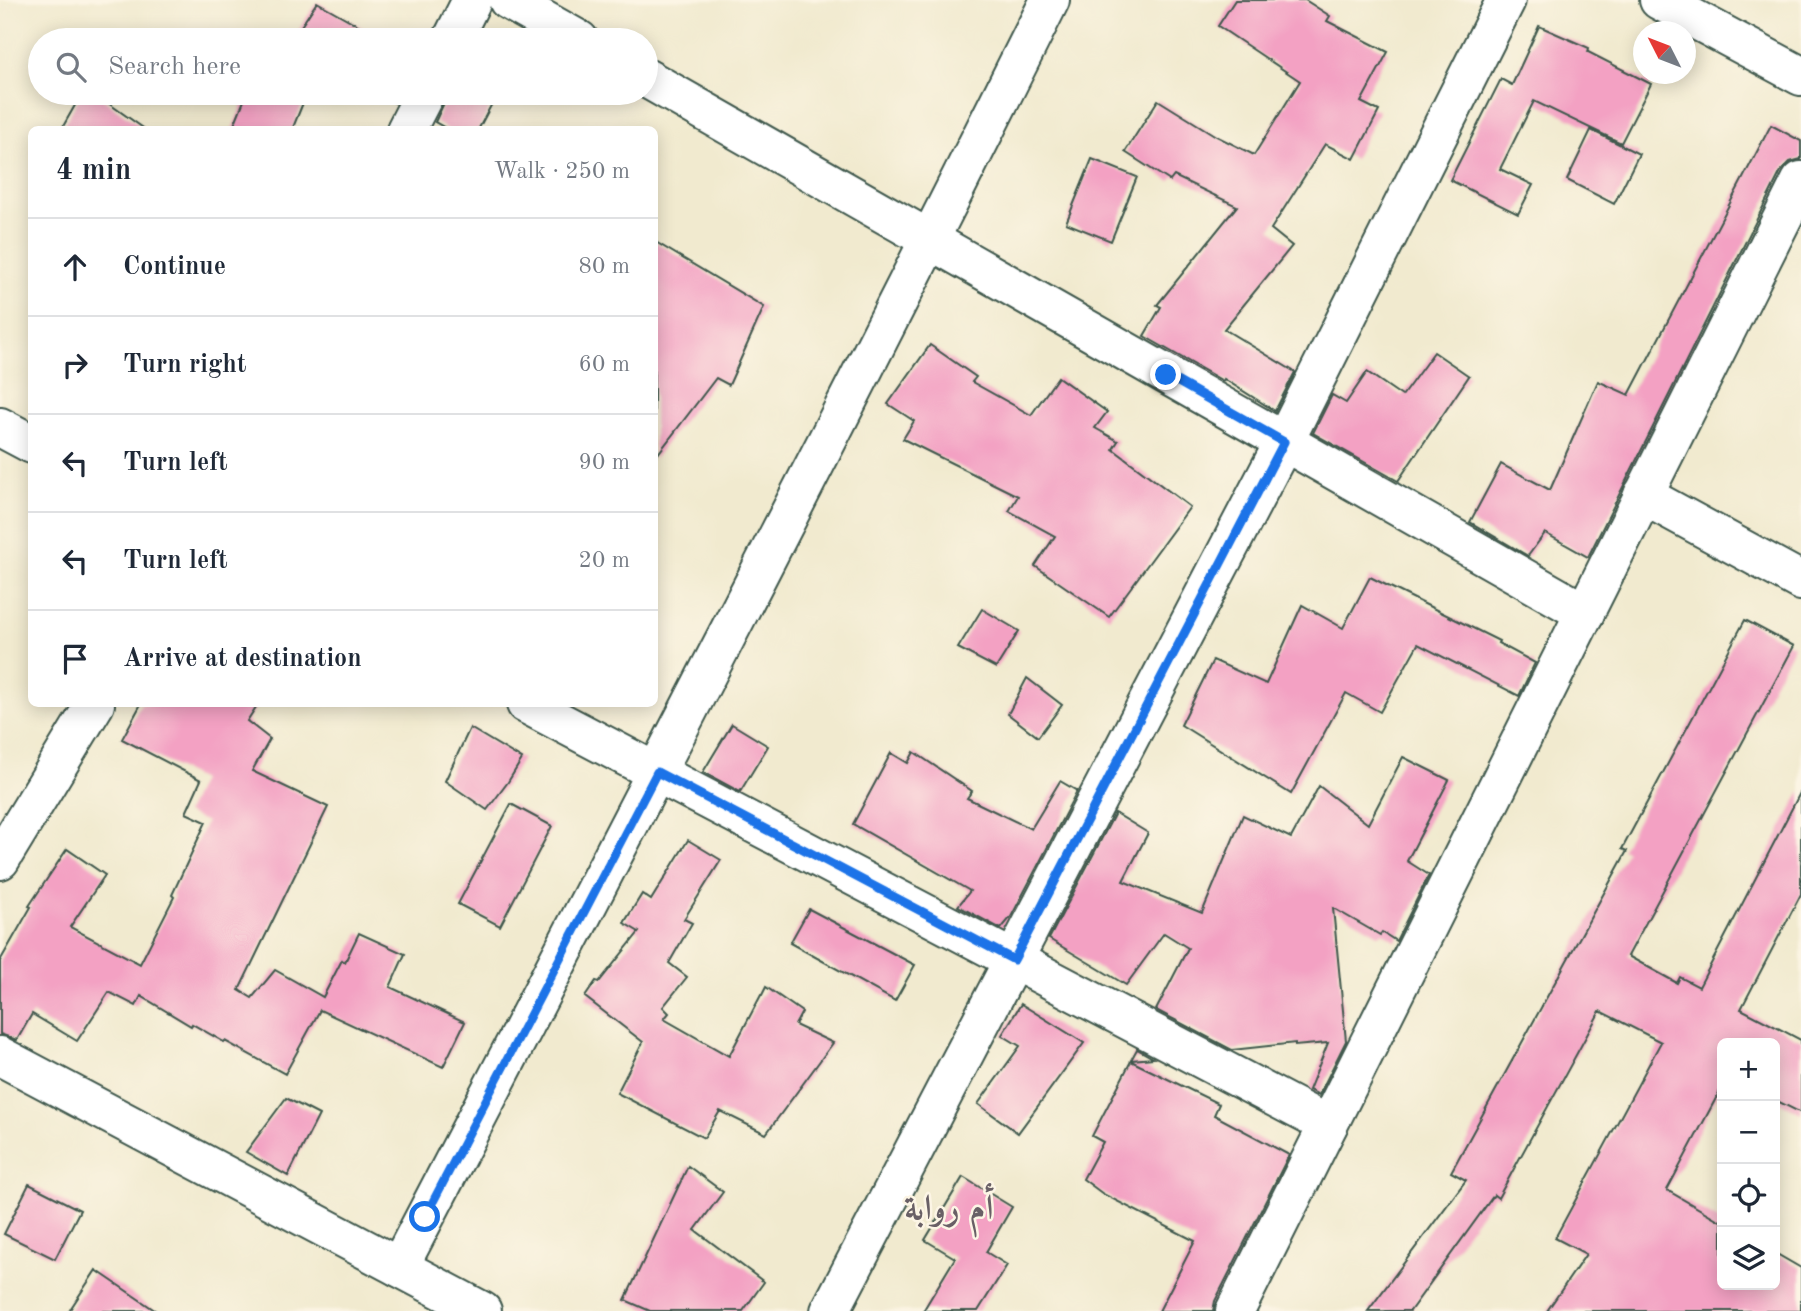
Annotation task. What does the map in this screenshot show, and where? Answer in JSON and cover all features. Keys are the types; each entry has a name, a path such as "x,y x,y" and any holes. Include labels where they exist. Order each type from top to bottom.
{"street":[{"path":"458,28 472,0"},
{"path":"508,0 558,28"},
{"path":"399,1267 657,772 1050,0"},
{"path":"830,1311 1284,442 1506,0"},
{"path":"1659,0 1801,76"},
{"path":"658,85 1585,613"},
{"path":"408,126 419,105"},
{"path":"1235,1311 1801,181"},
{"path":"0,427 28,442"},
{"path":"1643,495 1801,581"},
{"path":"0,860 93,707"},
{"path":"532,707 1328,1125"},
{"path":"0,1056 482,1311"}],"building":[{"path":"1235,0 1305,0 1330,16 1327,21 1388,52 1361,102 1379,111 1354,159 1325,144 1271,229 1292,246 1224,329 1295,372 1275,411 1224,379 1223,381 1144,336 1161,307 1157,305 1237,206 1174,176 1170,181 1125,152 1158,100 1216,136 1254,155 1300,81 1218,26"},
{"path":"317,2 363,28 300,28"},
{"path":"1539,26 1589,48 1588,52 1633,75 1633,84 1651,84 1621,143 1534,101 1500,169 1533,185 1518,214 1450,180 1501,79 1512,85"},
{"path":"75,105 111,105 140,126 63,126"},
{"path":"242,105 302,105 294,126 234,126"},
{"path":"443,105 491,105 480,126 442,126 435,122"},
{"path":"1771,125 1801,141 1801,159 1790,162 1781,171 1588,557 1545,533 1528,556 1470,522 1501,464 1550,490 1598,381 1629,395"},
{"path":"1591,130 1639,154 1614,204 1567,180"},
{"path":"1092,159 1137,177 1111,241 1066,223"},
{"path":"658,243 764,307 729,385 716,378 658,454"},
{"path":"930,345 976,377 972,382 1031,415 1058,377 1107,412 1095,428 1118,441 1113,449 1190,507 1109,617 1035,566 1055,536 1009,511 1018,496 903,439 914,421 888,404"},
{"path":"1434,352 1469,376 1398,481 1313,433 1332,395 1346,403 1367,372 1402,396"},
{"path":"1370,577 1499,641 1498,643 1535,663 1519,696 1418,644 1380,712 1346,693 1291,794 1181,725 1213,660 1266,684 1302,605 1343,628"},
{"path":"982,609 1019,631 996,668 958,648"},
{"path":"1745,620 1794,646 1628,956 1677,983 1680,977 1699,987 1801,791 1801,894 1741,1009 1801,1040 1801,1113 1780,1102 1780,1038 1717,1038 1717,1096 1667,1190 1717,1219 1717,1290 1780,1290 1780,1256 1801,1268 1801,1311 1547,1311 1586,1254 1555,1238 1661,1042 1600,1011 1498,1198 1494,1195 1410,1311 1368,1311 1466,1180 1451,1172 1627,851 1622,849"},
{"path":"1027,678 1062,705 1038,737 1008,714"},
{"path":"139,707 256,707 247,721 270,739 252,771 328,807 239,990 252,998 275,970 323,997 359,933 405,954 390,987 465,1022 443,1067 320,1010 285,1074 192,1024 191,1026 141,996 136,1006 109,992 77,1041 32,1014 17,1040 0,1034 0,961 31,907 29,906 67,849 105,875 70,927 140,964 174,897 172,895 206,822 186,813 201,780 122,739"},
{"path":"732,724 768,746 740,792 703,772"},
{"path":"470,728 522,759 487,810 445,781"},
{"path":"914,752 972,791 967,798 1031,829 1060,781 1077,791 1011,917 1001,929 958,906 970,891 853,824 891,753 908,763"},
{"path":"1403,757 1449,780 1407,861 1429,875 1396,941 1382,932 1380,935 1333,908 1346,1041 1319,1095 1309,1090 1328,1043 1295,1046 1295,1043 1232,1050 1156,1010 1188,948 1164,933 1126,985 1049,939 1115,813 1148,833 1123,881 1202,913 1243,815 1291,838 1319,786 1368,824"},
{"path":"511,804 552,826 500,926 458,904"},
{"path":"688,840 721,860 684,919 692,923 669,963 687,977 663,1007 669,1013 664,1019 729,1056 766,987 802,1012 795,1025 833,1043 766,1134 720,1111 704,1138 617,1093 643,1042 585,997 639,932 624,923 642,894 651,900"},
{"path":"809,909 915,965 895,1001 790,943"},
{"path":"1021,1004 1084,1043 1018,1133 978,1104 1020,1046 1002,1035"},
{"path":"1137,1049 1153,1058 1131,1060"},
{"path":"1131,1061 1219,1104 1214,1115 1289,1155 1215,1301 1213,1311 1159,1311 1195,1241 1103,1194 1083,1179 1103,1142 1092,1136"},
{"path":"286,1098 319,1115 288,1176 246,1152"},
{"path":"688,1166 723,1192 695,1230 764,1282 743,1311 650,1311 625,1300"},
{"path":"963,1177 1012,1207 986,1252 1007,1265 978,1311 923,1311 955,1258 925,1240"},
{"path":"29,1184 80,1210 55,1259 4,1234"},
{"path":"96,1270 156,1311 69,1311"}],"district":[{"name":"أم روابة","path":"949,1209"}],"route":[{"path":"425,1217 657,772 1014,960 1284,442 1166,375"}]}
